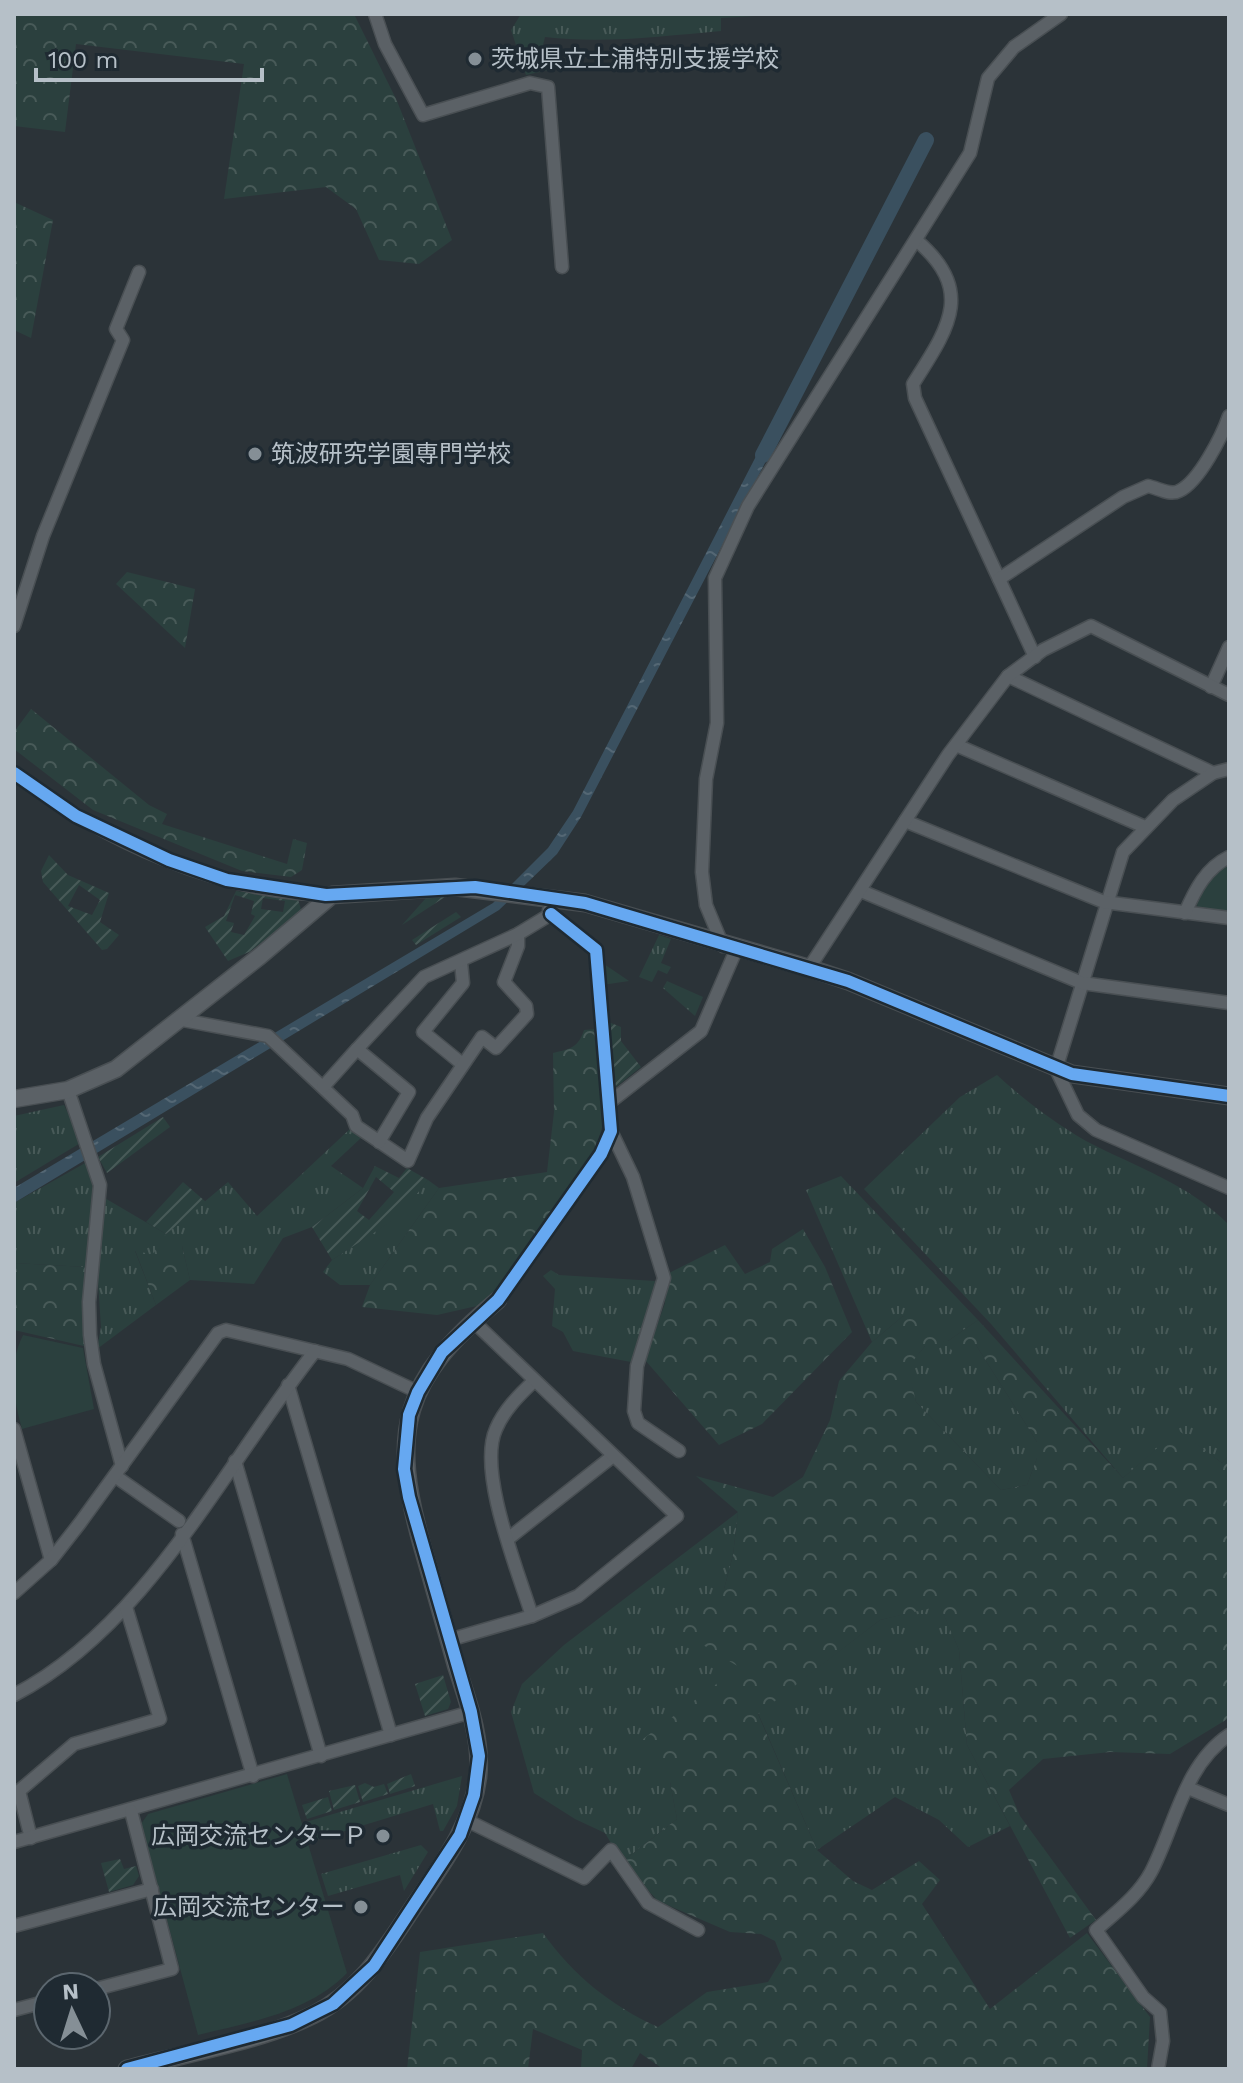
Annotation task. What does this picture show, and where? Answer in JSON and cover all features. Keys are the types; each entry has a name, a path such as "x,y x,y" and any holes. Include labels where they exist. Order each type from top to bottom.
{"street":[{"path":"375,14 385,44 423,115 530,83 548,87 562,267"},
{"path":"610,1102 701,1031 729,948 706,905 702,872 706,779 717,723 715,578 748,506 970,153 988,78 1014,47 1061,14"},
{"path":"916,240 941,269 953,302 950,323 913,384 915,398 1035,657"},
{"path":"14,626 43,536 123,340 116,329 139,272"},
{"path":"999,579 1123,497 1148,486 1169,493 1181,491 1204,466 1229,416"},
{"path":"809,968 956,745 1008,676 1035,657 1091,626 1229,695"},
{"path":"1211,687 1229,647"},
{"path":"1008,676 1213,773"},
{"path":"956,745 1145,827"},
{"path":"1229,769 1213,773 1173,800 1123,852 1104,902 1056,1069 1078,1115 1096,1130 1229,1188"},
{"path":"14,773 76,816 169,860 253,886 332,895 455,887 500,891 549,907 596,950 611,1131 633,1177 664,1278 637,1366 634,1411 638,1423 679,1451"},
{"path":"905,821 1104,902 1229,918"},
{"path":"1185,913 1196,887 1217,862 1229,857"},
{"path":"861,891 1082,983 1229,1003"},
{"path":"14,1099 68,1090 116,1069 332,895"},
{"path":"323,1087 424,977 518,934 549,907 585,903 729,948 809,968 888,997 1072,1074 1229,1096"},
{"path":"177,1019 266,1035 282,1045 352,1115 356,1126 408,1161 427,1118 461,1063 482,1037 496,1048 527,1014 526,1006 504,982 514,960 518,934"},
{"path":"461,962 463,983 423,1032 461,1063"},
{"path":"357,1049 409,1092 379,1142"},
{"path":"68,1090 100,1185 89,1302 90,1335 119,1471 179,1521"},
{"path":"127,2069 291,2025 333,2004 365,1976 382,1955 466,1820 479,1768 471,1712 414,1517 404,1469 409,1415 418,1392 442,1352 498,1300 601,1154 611,1131"},
{"path":"449,1640 532,1616 578,1596 677,1516 473,1321"},
{"path":"14,1593 51,1560 218,1333 226,1330 348,1359 418,1392"},
{"path":"14,1695 68,1662 126,1607 315,1351"},
{"path":"532,1616 491,1474 490,1450 504,1414 534,1381"},
{"path":"288,1385 391,1735"},
{"path":"14,1429 51,1560"},
{"path":"509,1538 613,1456"},
{"path":"235,1461 321,1756"},
{"path":"182,1534 253,1776"},
{"path":"31,1838 19,1791 74,1744 160,1719 126,1607"},
{"path":"14,1842 471,1712"},
{"path":"1158,2069 1163,2041 1160,2012 1143,1997 1096,1930 1139,1891 1204,1755 1229,1735"},
{"path":"1188,1788 1229,1805"},
{"path":"112,1985 172,1969 131,1811"},
{"path":"466,1820 584,1878 611,1850 648,1903 698,1930"},
{"path":"14,1926 152,1889"}],"green space":[{"path":"14,14 354,14 397,101 452,240 419,264 379,260 356,209 326,187 224,199 244,64 76,44 65,132 14,126"},
{"path":"521,14 787,14 721,18 721,31 611,39 545,37 542,49 553,69 526,75 511,30"},
{"path":"14,202 53,220 31,338 14,330"},
{"path":"127,572 195,589 185,648 116,584"},
{"path":"31,709 149,805 167,814 162,824 287,864 293,839 307,843 302,870 291,877 242,871 93,810 14,749 14,732"},
{"path":"49,855 68,875 109,893 100,922 119,935 107,949 102,950 43,882 41,871","holes":["79,885 100,900 92,915 68,906"]},
{"path":"1229,863 1229,911 1198,908 1196,901 1219,868"},
{"path":"236,891 298,899 302,913 249,952 228,961 205,927 224,916","holes":["235,895 254,901 251,914 255,916 244,935 231,932 234,923 226,921","263,898 285,901 283,912 261,909"]},
{"path":"448,895 402,925 426,898"},
{"path":"456,912 461,917 416,945 412,940"},
{"path":"659,935 671,939 661,963 671,967 667,974 658,970 652,982 639,977"},
{"path":"601,962 629,981 602,985"},
{"path":"667,981 703,997 695,1016 663,988"},
{"path":"606,1021 621,1027 621,1041 641,1067 616,1087 612,1085"},
{"path":"596,1029 603,1124 594,1154 490,1303 437,1315 362,1307 370,1285 439,1188 547,1172 554,1112 553,1053 573,1047 584,1030"},
{"path":"997,1075 1028,1102 1086,1141 1179,1187 1229,1225 1229,1455 1222,1463 1178,1431 1123,1478 991,1324 864,1189 960,1097"},
{"path":"64,1105 82,1142 14,1183 14,1116"},
{"path":"163,1117 170,1127 107,1173 98,1157"},
{"path":"351,1128 362,1137 331,1166 363,1188 312,1227 283,1238 254,1284 190,1280 182,1246 152,1256 135,1251 156,1305 97,1349 101,1327 97,1267 103,1197 166,1234 228,1182 257,1216"},
{"path":"87,1162 93,1189 86,1267 14,1263 14,1203"},
{"path":"375,1166 399,1178 407,1168 428,1180 398,1217 332,1260 312,1227 363,1188","holes":["376,1177 394,1192 369,1220 357,1211"]},
{"path":"841,1176 978,1320 948,1341 903,1316 872,1342 806,1190"},
{"path":"428,1180 439,1188 370,1285 340,1285 323,1272 332,1260 397,1217"},
{"path":"183,1182 206,1202 166,1234 146,1222"},
{"path":"803,1229 825,1267 852,1332 762,1424 719,1445 645,1360 665,1303 667,1274 725,1245 745,1274 770,1262 772,1249"},
{"path":"166,1234 182,1246 190,1280 156,1305 135,1250 152,1255"},
{"path":"14,1263 86,1267 84,1346 14,1330"},
{"path":"551,1270 559,1275 655,1281 651,1306 631,1362 573,1351 563,1332 552,1326 555,1289 543,1276"},
{"path":"903,1316 937,1326 948,1341 978,1320 1123,1478 1178,1430 1222,1463 1229,1455 1229,1718 1170,1754 1110,1752 1043,1759 1009,1790 1020,1816 1096,1920 1070,1938 967,1745 959,1650 940,1606 880,1620 758,1714 817,1850 853,1881 872,1890 919,1861 940,1880 922,1904 990,2009 1087,1933 1150,2017 1147,2069 663,2069 640,2053 631,2069 581,2069 582,2050 533,2029 528,2069 407,2069 420,1952 543,1933 594,1988 658,2027 707,1992 768,1982 782,1959 775,1941 761,1934 730,1932 658,1901 622,1862 677,1819 670,1782 635,1745 739,1667 672,1626 724,1589 733,1555 738,1512 696,1476 773,1497 803,1477 830,1420 839,1381 872,1342","holes":["944,1341 956,1355 976,1345 1037,1442 1032,1452 1037,1458 1027,1485 1001,1490 916,1402 908,1367 925,1346 930,1350"]},
{"path":"23,1335 83,1348 94,1409 22,1429 16,1405 14,1369"},
{"path":"944,1341 976,1345 1037,1442 1037,1458 1027,1485 1001,1490 916,1402 907,1367 926,1345"},
{"path":"738,1512 733,1555 724,1589 740,1666 670,1782 677,1819 622,1862 605,1833 575,1819 534,1793 511,1712 522,1684 564,1645"},
{"path":"940,1605 959,1650 967,1745 1010,1826 968,1847 939,1820 895,1797 817,1850 758,1713 880,1620"},
{"path":"443,1675 451,1702 448,1709 425,1716 415,1684"},
{"path":"287,1774 347,1973 332,1987 296,2007 198,2035 141,1824 148,1814"},
{"path":"411,1774 415,1786 390,1794 387,1784"},
{"path":"462,1776 457,1806 443,1831 440,1831 433,1804 312,1841 306,1822"},
{"path":"365,1783 374,1787 384,1784 388,1794 363,1802 358,1786"},
{"path":"355,1785 360,1802 334,1810 329,1791"},
{"path":"328,1797 332,1811 307,1819 302,1805"},
{"path":"421,1845 428,1852 404,1891 400,1875 328,1896 321,1874"},
{"path":"120,1859 124,1869 136,1866 139,1876 133,1885 109,1892 101,1863"}],"water":[{"path":"768,433 778,438 581,817 557,854 499,910 14,1203 14,1188 493,903 548,848 573,811"}],"waterway":[{"path":"763,455 926,140"}],"cycle path":[{"path":"14,773 76,816 169,860 227,880 326,895 475,887 585,903 848,981 1072,1074 1229,1096"},
{"path":"127,2069 291,2025 333,2004 374,1966 460,1835 474,1795 479,1756 471,1712 409,1497 404,1469 409,1415 418,1392 442,1352 498,1300 601,1154 611,1131 596,950 551,914"}],"place":[{"name":"茨城県立土浦特別支援学校","path":"475,59"},
{"name":"筑波研究学園専門学校","path":"255,454"},
{"name":"広岡交流センターＰ","path":"383,1836"},
{"name":"広岡交流センター","path":"361,1907"}]}
